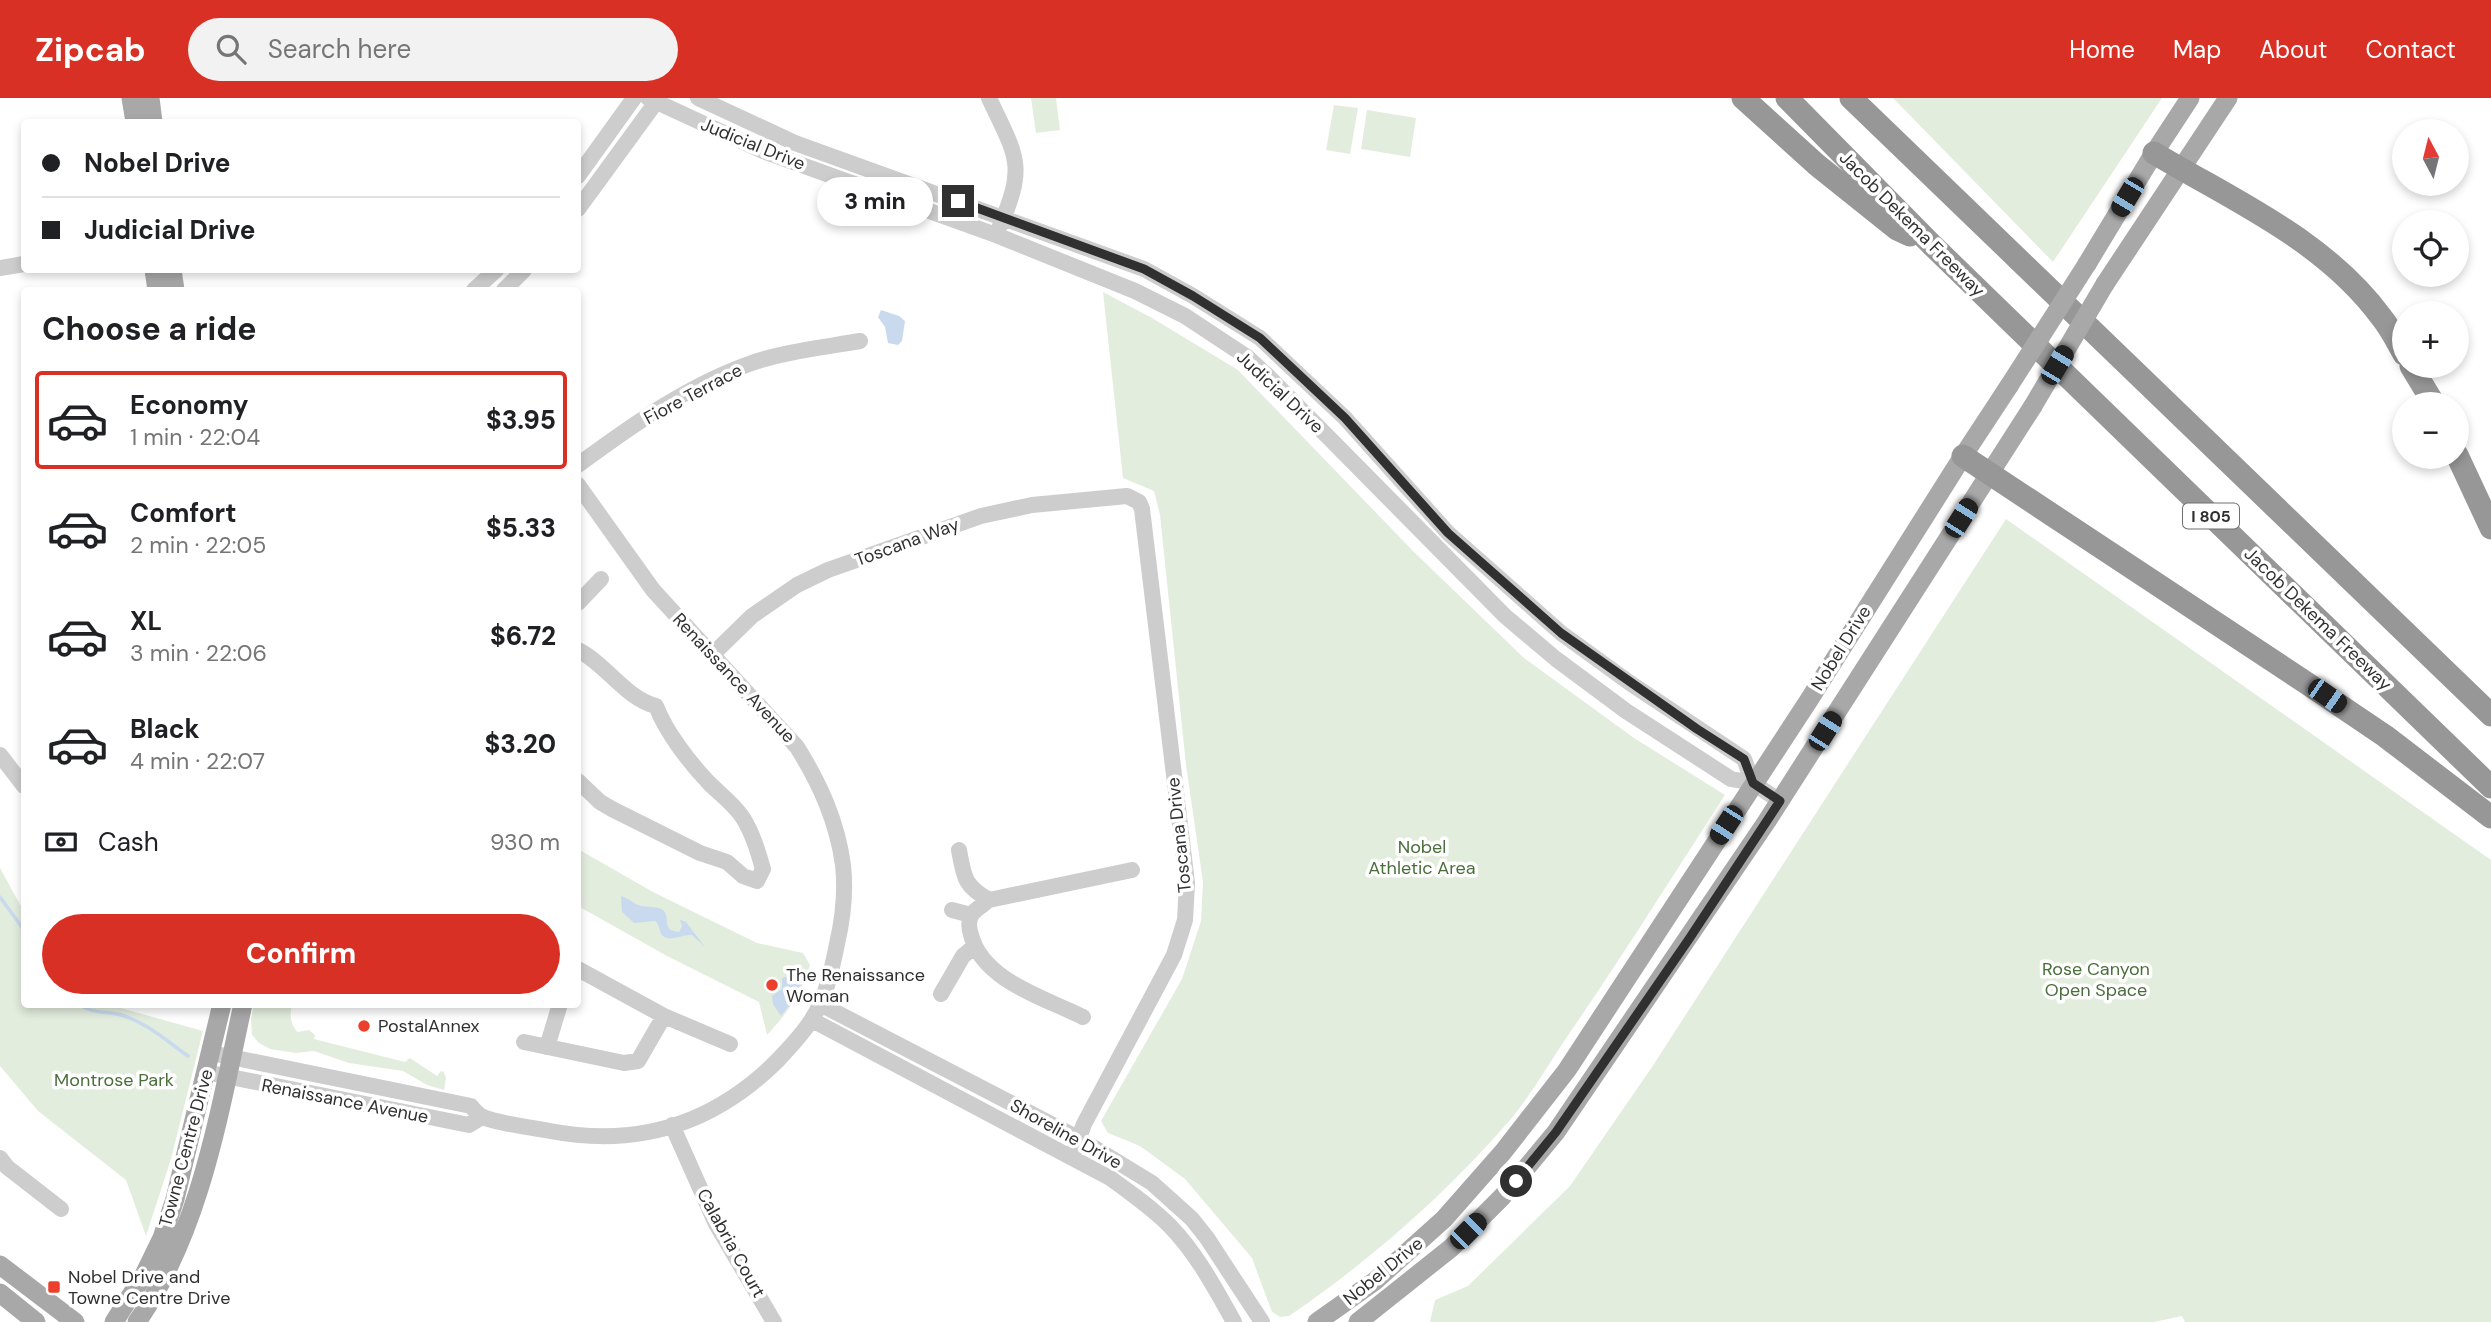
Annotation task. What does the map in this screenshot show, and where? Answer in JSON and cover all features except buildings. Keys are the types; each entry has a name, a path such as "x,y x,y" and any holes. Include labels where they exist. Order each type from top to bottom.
{"highway":[{"path":"1743,98 1817,165 1897,229 1932,245"},
{"name":"Jacob Dekema Freeway","path":"1787,98 1932,245 2491,787"},
{"name":"I 805","path":"1852,98 2491,715"},
{"path":"2154,153 2264,215 2310,246 2347,279 2382,317 2392,334"},
{"path":"1963,456 2385,736 2491,817"},
{"path":"2464,469 2491,528"}],"main road":[{"path":"131,98 134,119"},
{"path":"150,98 153,119"},
{"name":"Nobel Drive","path":"1317,1322 1376,1281 1444,1219 1503,1152 1567,1070 1809,700 2190,98"},
{"name":"Nobel Drive","path":"1358,1322 1451,1248 1502,1197 1556,1132 1780,801 2033,406 2105,284 2228,98"},
{"name":"Towne Centre Drive","path":"114,1322 145,1273 162,1238 178,1187 221,1008"},
{"name":"Towne Centre Drive","path":"137,1322 166,1276 186,1230 205,1167 242,1008"},
{"path":"0,1265 75,1322"},
{"path":"0,1293 36,1322"}],"street":[{"path":"581,172 634,98"},
{"name":"Judicial Drive","path":"698,98 795,143 1144,269 1260,338 1345,418 1448,533 1561,633 1685,721 1744,759 1753,783"},
{"path":"989,98 1015,155 1017,175 996,235"},
{"path":"581,205 654,99"},
{"name":"Judicial Drive","path":"654,99 763,151 996,235 1135,291 1185,316 1247,357 1269,377 1488,599 1525,633 1626,711 1731,779 1753,783 1780,801"},
{"path":"0,268 21,264"},
{"path":"477,287 493,273"},
{"path":"507,287 521,273"},
{"name":"Fiore Terrace","path":"581,463 662,407 719,376 751,363 860,341"},
{"name":"Renaissance Avenue","path":"208,1063 404,1114 468,1125 482,1117 566,1134 600,1137 632,1135 704,1114 742,1093 787,1050 812,1020 834,959 844,906 843,867 833,820 815,777 797,747 653,590 581,489"},
{"name":"Toscana Way","path":"713,654 752,616 797,585 828,570 981,516 1032,505 1127,496"},
{"name":"Toscana Drive","path":"1072,1158 1084,1124 1174,955 1185,920 1187,883 1142,509 1139,502 1127,496"},
{"path":"581,600 601,579"},
{"path":"581,652 605,669 642,702 656,706 662,722 697,769 744,819 763,869 757,881 743,876 727,862 701,853 612,809 600,802 581,784"},
{"path":"0,755 21,782"},
{"path":"959,850 965,880 974,891 989,900"},
{"path":"1083,1017 996,974 975,946 969,925 971,915 989,900 1132,870"},
{"path":"952,910 971,915"},
{"path":"941,994 963,956 975,946"},
{"path":"581,972 664,1016 730,1044"},
{"name":"Shoreline Drive","path":"820,1004 1080,1139 1152,1183 1192,1219 1222,1259 1262,1322"},
{"path":"547,1047 559,1008"},
{"path":"524,1042 640,1064 664,1016"},
{"name":"Shoreline Drive","path":"812,1020 1110,1178 1170,1226 1201,1266 1234,1322"},
{"name":"Calabria Court","path":"672,1125 716,1224 774,1322"},
{"path":"0,1158 7,1167 61,1209"}],"green space":[{"path":"1031,98 1056,98 1060,130 1036,133"},
{"path":"1893,98 2162,98 2053,262"},
{"path":"1334,105 1358,108 1350,154 1326,150"},
{"path":"1367,110 1416,118 1410,157 1361,149"},
{"name":"Nobel Athletic Area","path":"1103,292 1238,370 1414,552 1524,658 1634,738 1725,795 1610,973 1511,1119 1460,1174 1406,1225 1349,1272 1289,1316 1280,1317 1272,1312 1252,1258 1185,1179 1140,1146 1108,1133 1101,1121 1182,979 1201,921 1203,882 1186,765 1160,515 1154,491 1123,478"},
{"name":"Rose Canyon Open Space","path":"2006,519 2491,860 2491,1322 2185,1322 2182,1316 2154,1322 1430,1322 1435,1300 1468,1286 1570,1186 1652,1067"},
{"path":"581,851 653,892 757,943 803,953 810,965 803,984 787,1011 767,1035 759,1002 667,956 581,908"},
{"name":"Montrose Park","path":"0,868 21,906 21,1008 121,1008 203,1031 171,1159 146,1236 126,1180 38,1111 0,1066"},
{"path":"253,1008 292,1008 291,1020 298,1032 309,1030 315,1035 314,1039 405,1062 410,1058 437,1076 441,1071 444,1072 444,1090 427,1085 403,1071 349,1063 314,1051 296,1053 270,1049 252,1035"}],"water":[{"path":"881,310 905,321 902,341 898,345 888,343 885,327 878,317"},
{"path":"621,896 641,906 662,909 668,927 673,931 679,932 682,926 680,920 686,922 705,947 692,935 666,938 655,921 634,923 622,912"},
{"path":"795,974 803,975 801,982 793,1001 781,1016 773,1004 772,996 782,989 782,978"}],"waterway":[{"path":"0,897 21,926"},
{"path":"87,1008 139,1022 188,1056"}],"place":[{"name":"The Renaissance Woman","path":"772,985"},
{"name":"PostalAnnex","path":"364,1026"},
{"name":"Nobel Drive and Towne Centre Drive","path":"54,1287"}],"route":[{"path":"958,201 1144,269 1260,338 1345,418 1448,533 1561,633 1744,759 1753,783 1780,801 1556,1132 1516,1181"}]}
